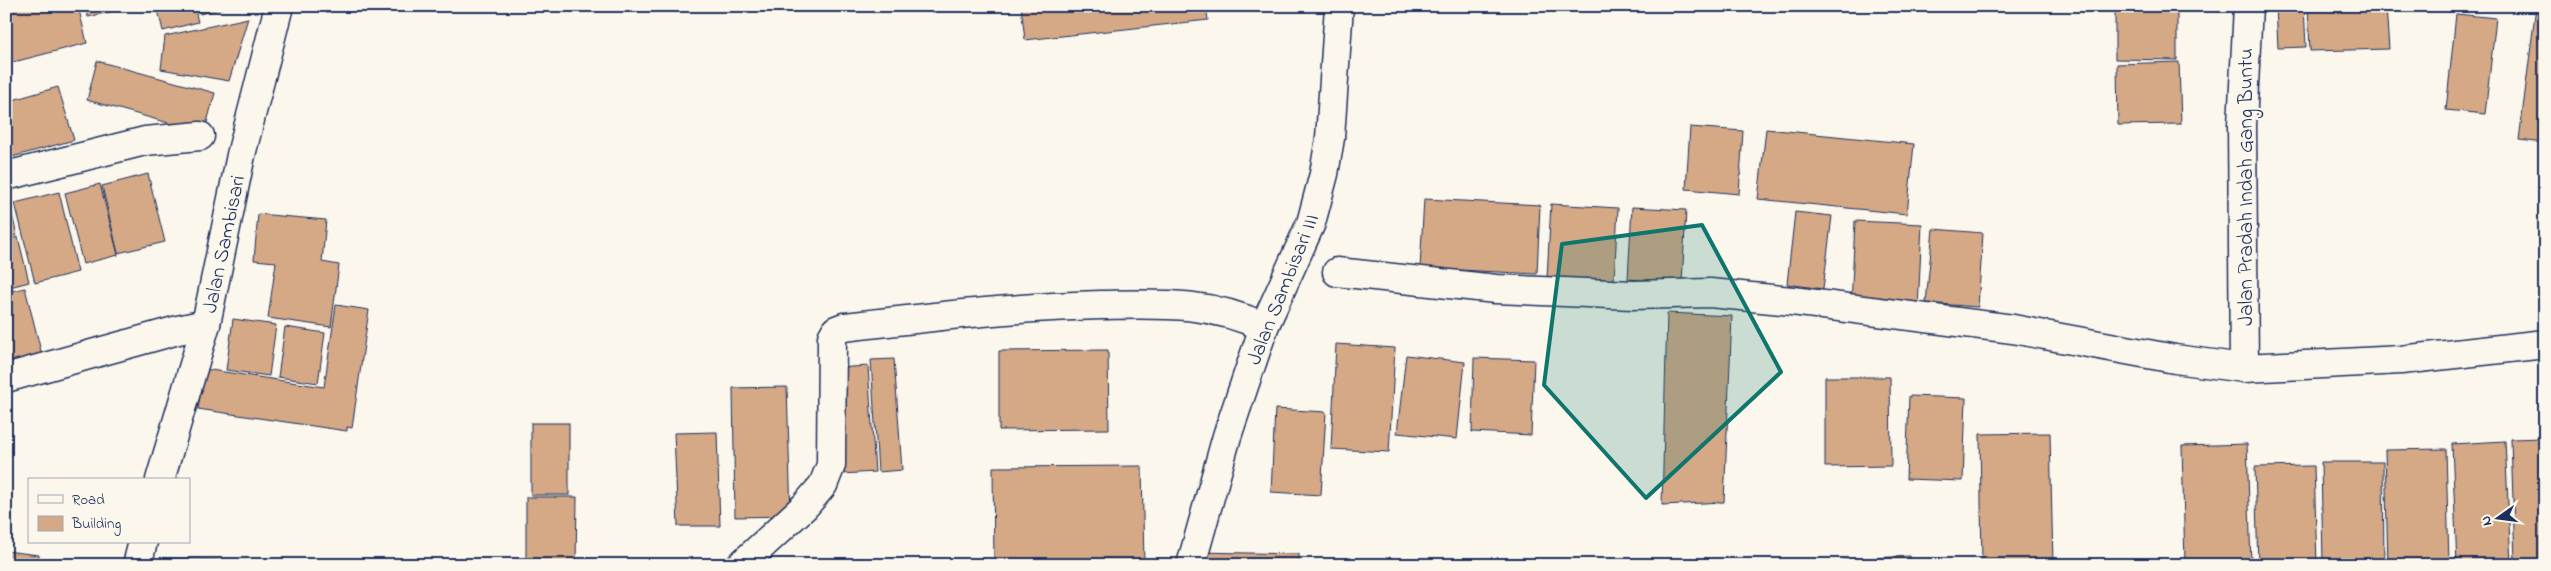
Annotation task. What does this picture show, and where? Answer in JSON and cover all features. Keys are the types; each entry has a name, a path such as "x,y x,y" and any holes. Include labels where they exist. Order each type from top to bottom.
{"street":[{"name":"Jalan Sambisari","path":"161,478 206,324 241,155 279,6"},
{"name":"Jalan Sambisari III","path":"1191,565 1227,436 1264,327 1311,223 1324,174 1330,138 1339,6"},
{"name":"Jalan Pradah Indah Gang Buntu","path":"2244,368 2242,124 2248,6"},
{"path":"6,176 146,141 200,136"},
{"path":"1337,272 1496,289 1633,295 1710,293 1792,301 2013,329 2175,359 2244,368 2401,360 2545,344"},
{"path":"741,565 805,506 823,485 831,465 832,337 836,330 844,327 989,311 1058,306 1154,304 1211,308 1240,316 1264,327"},
{"path":"6,378 206,324"},
{"path":"137,565 142,544"}],"highlighted area":[{"path":"1702,225 1781,372 1646,498 1544,385 1562,244"}],"building":[{"path":"6,6 78,6 87,43 6,64"},
{"path":"86,6 135,6 88,17"},
{"path":"157,6 194,6 198,22 163,31"},
{"path":"198,6 232,6 200,14"},
{"path":"1021,6 1206,6 1208,20 1025,40"},
{"path":"2115,6 2177,7 2177,60 2115,59"},
{"path":"2276,6 2304,6 2306,47 2278,48"},
{"path":"2308,6 2386,6 2389,49 2310,51"},
{"path":"2536,6 2545,6 2545,143 2519,140"},
{"path":"2456,14 2496,18 2485,114 2446,110"},
{"path":"248,18 229,81 161,69 165,36"},
{"path":"97,61 215,93 204,133 87,100"},
{"path":"2179,62 2181,124 2118,125 2117,64"},
{"path":"58,87 74,140 12,157 6,135 6,102"},
{"path":"1690,127 1743,131 1739,194 1686,189"},
{"path":"1766,129 1914,144 1907,214 1758,199"},
{"path":"148,174 165,242 118,253 102,186"},
{"path":"100,184 118,255 83,264 65,193"},
{"path":"59,192 78,272 35,283 15,203"},
{"path":"1424,199 1540,205 1537,274 1420,268"},
{"path":"6,203 9,203 17,235 6,238"},
{"path":"1551,204 1618,208 1614,282 1547,278"},
{"path":"1632,207 1686,210 1682,283 1628,279"},
{"path":"1795,212 1832,216 1823,289 1787,284"},
{"path":"258,214 326,220 322,262 339,265 331,327 268,318 276,262 254,260"},
{"path":"1855,221 1922,224 1918,309 1851,306"},
{"path":"1933,229 1983,233 1978,307 1926,303"},
{"path":"18,237 29,282 6,288 6,240"},
{"path":"25,288 44,363 8,372 6,363 6,292"},
{"path":"336,305 369,310 352,428 347,427 347,431 198,409 204,369 324,387"},
{"path":"1667,313 1732,316 1724,502 1662,505"},
{"path":"233,319 276,325 269,376 226,370"},
{"path":"285,327 325,333 318,383 278,377"},
{"path":"1336,344 1395,348 1389,452 1331,449"},
{"path":"1108,350 1109,429 999,430 999,351"},
{"path":"1406,355 1465,362 1457,439 1397,433"},
{"path":"1474,358 1534,360 1531,435 1472,432"},
{"path":"894,359 902,470 878,472 871,360"},
{"path":"868,366 875,472 842,474 835,368"},
{"path":"1825,377 1890,377 1891,466 1825,467"},
{"path":"787,387 791,516 735,517 733,388"},
{"path":"1909,396 1966,398 1963,481 1906,479"},
{"path":"1275,409 1326,412 1321,495 1271,492"},
{"path":"531,423 569,423 569,495 531,495"},
{"path":"717,432 720,526 678,526 674,433"},
{"path":"2050,433 2053,565 1982,565 1980,434"},
{"path":"2545,438 2545,561 2515,562 2511,439"},
{"path":"2505,441 2511,565 2457,565 2452,444"},
{"path":"2247,444 2251,565 2185,565 2182,446"},
{"path":"2446,449 2449,565 2388,565 2385,450"},
{"path":"2321,462 2383,462 2384,565 2323,565"},
{"path":"1142,466 1144,565 994,565 993,467"},
{"path":"2314,466 2317,565 2258,565 2255,467"},
{"path":"526,497 577,497 576,565 526,565"},
{"path":"6,551 39,555 38,565 6,565"},
{"path":"1197,552 1299,554 1299,565 1197,565"},
{"path":"1910,556 1911,565 1842,565 1842,560"},
{"path":"160,558 286,562 286,565 159,565"},
{"path":"1372,560 1658,565 1372,565"}]}
